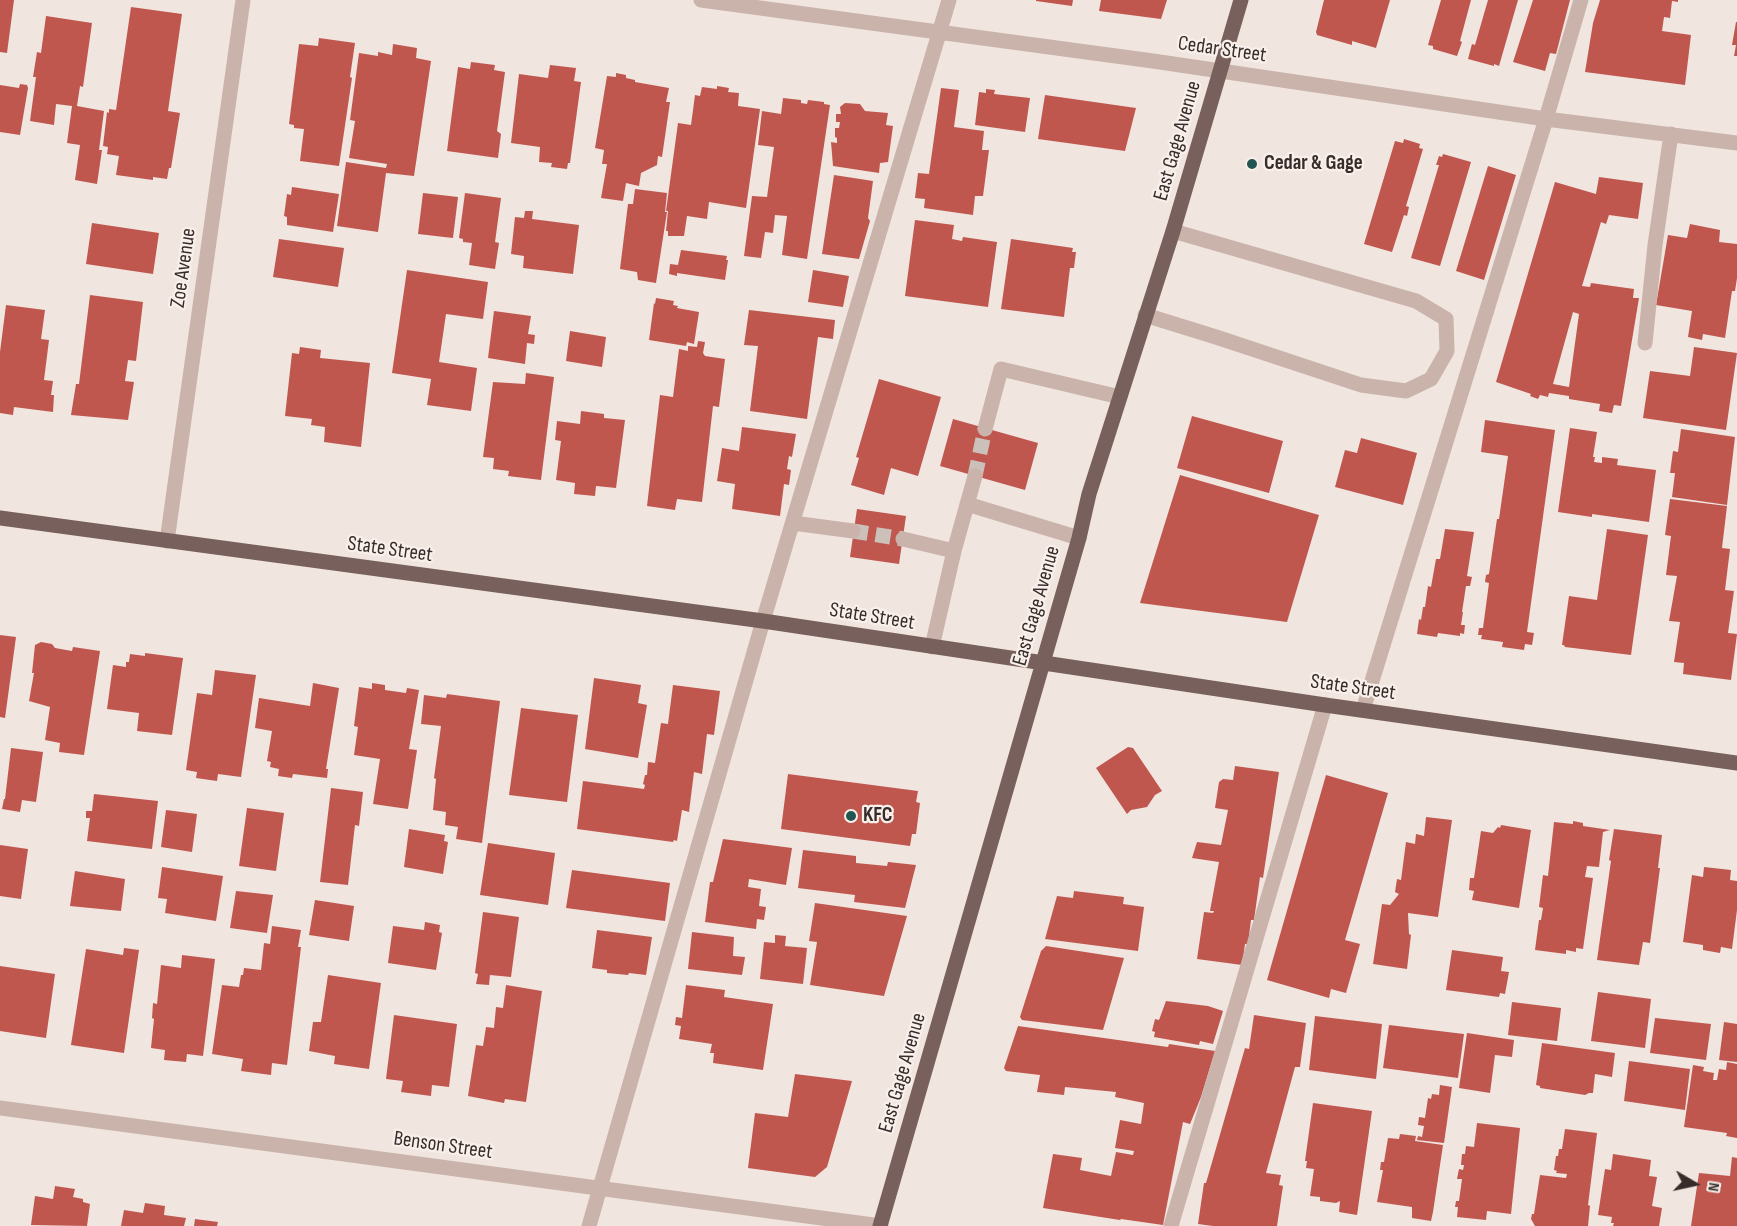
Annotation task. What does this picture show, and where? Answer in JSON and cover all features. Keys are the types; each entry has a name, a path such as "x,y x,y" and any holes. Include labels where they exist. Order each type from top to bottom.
{"main road":[{"name":"East Gage Avenue","path":"880,1226 1079,538 1089,494 1173,231 1241,0"},
{"name":"State Street","path":"0,518 763,621 1325,705 1737,763"}],"street":[{"name":"Zoe Avenue","path":"167,541 243,0"},
{"name":"Cedar Street","path":"701,0 1220,71 1546,119 1737,143"},
{"path":"589,1226 763,621 949,0"},
{"path":"1363,710 1581,0"},
{"path":"1645,343 1655,245 1671,135"},
{"path":"1145,315 1361,385 1406,391 1431,379 1447,351 1446,319 1416,301 1173,231"},
{"path":"986,429 1001,369 1120,397"},
{"path":"932,647 954,550 975,476"},
{"path":"967,504 1079,538"},
{"path":"793,523 852,531"},
{"path":"903,539 954,550"},
{"path":"1171,1226 1325,705"},
{"name":"Benson Street","path":"0,1108 880,1226"}],"building":[{"path":"0,0 14,0 7,53 0,52"},
{"path":"1036,0 1073,0 1072,6"},
{"path":"1101,0 1167,0 1161,19 1099,11"},
{"path":"1324,0 1390,0 1376,48 1352,41 1352,45 1317,35"},
{"path":"1441,0 1471,0 1457,56 1433,49 1433,46 1428,45"},
{"path":"1488,0 1518,0 1499,66 1468,59 1472,44 1475,45"},
{"path":"1533,0 1570,0 1556,54 1550,53 1545,71 1513,62"},
{"path":"1600,0 1678,0 1678,2 1672,1 1670,18 1664,17 1662,31 1691,35 1685,85 1585,72 1593,23"},
{"path":"131,7 182,14 168,111 180,113 167,179 153,177 153,180 116,175 119,156 107,154 108,147 103,146 107,112 109,113 109,109 116,110"},
{"path":"46,16 92,23 83,87 80,86 77,106 104,111 97,184 75,180 80,145 67,143 72,106 56,104 54,125 30,121 36,77 33,77 37,52 41,53"},
{"path":"1736,22 1737,56 1734,56 1736,45 1732,45"},
{"path":"319,38 355,43 339,166 300,161 304,129 294,128 294,125 289,124 299,44 318,46"},
{"path":"393,44 417,48 416,58 431,61 414,176 386,173 378,232 337,226 346,162 386,168 387,164 349,158 355,121 350,120 359,53 378,56 378,52 392,55"},
{"path":"471,62 495,65 494,70 505,72 497,131 501,134 498,158 447,151 458,67 470,69"},
{"path":"550,65 576,68 574,81 581,82 570,163 567,169 551,167 552,163 539,162 540,147 511,143 519,74 548,78"},
{"path":"616,73 626,75 626,78 635,80 635,82 669,88 666,102 670,102 662,157 658,156 657,165 641,173 639,186 626,183 623,201 601,198 607,164 602,164 604,150 595,148 607,76 616,77"},
{"path":"20,84 27,85 28,88 20,135 0,132 0,85 19,88"},
{"path":"717,86 729,88 728,92 739,93 738,106 760,109 746,208 709,202 707,219 687,216 684,236 668,236 668,231 666,231 668,211 666,211 678,123 691,125 695,95 700,96 702,87 717,89"},
{"path":"941,88 959,90 954,127 984,131 982,150 989,150 983,196 975,196 973,215 924,208 925,199 915,198 918,173 929,174"},
{"path":"986,89 995,90 994,94 1030,98 1025,132 975,125 979,92 986,93"},
{"path":"1045,95 1136,108 1125,151 1038,139"},
{"path":"783,98 801,100 801,103 807,104 808,100 830,105 807,259 782,255 787,216 775,215 773,233 765,232 761,258 744,256 752,196 767,197 774,147 758,145 762,111 781,114"},
{"path":"845,103 860,104 865,111 888,113 886,125 893,126 888,162 880,163 879,173 833,166 831,142 837,143 835,128 839,128 840,122 836,122 836,114 841,114 840,107"},
{"path":"1404,139 1420,144 1419,148 1423,149 1406,206 1409,207 1407,216 1404,215 1392,252 1364,244 1395,141 1403,143"},
{"path":"1443,154 1471,162 1440,266 1411,258 1439,165 1436,165 1439,156 1442,157"},
{"path":"1488,166 1516,175 1484,280 1456,271"},
{"path":"834,175 873,181 868,218 870,221 859,259 822,254"},
{"path":"1599,177 1643,183 1638,219 1609,215 1606,224 1601,222 1582,286 1590,287 1591,283 1634,289 1633,298 1639,298 1621,406 1614,405 1612,413 1599,411 1600,404 1549,393 1548,397 1540,395 1538,399 1530,396 1531,394 1496,382 1555,182 1596,194","holes":["1573,312 1579,314 1569,387 1553,384"]},
{"path":"292,187 339,194 333,232 287,225 287,217 284,216 287,194 291,195"},
{"path":"635,189 667,193 665,212 667,212 656,283 638,280 637,272 620,269 628,204 633,204"},
{"path":"423,193 458,197 453,238 418,234"},
{"path":"465,193 501,198 495,242 499,243 495,269 469,265 472,243 463,242 463,239 459,238"},
{"path":"525,211 533,211 532,219 579,225 573,274 523,268 524,256 511,254 515,217 524,218"},
{"path":"915,220 954,225 952,239 962,241 963,237 997,242 988,307 905,296"},
{"path":"92,223 159,233 153,274 86,264"},
{"path":"1690,224 1720,230 1719,242 1737,244 1737,278 1735,291 1732,291 1725,338 1703,334 1702,340 1688,337 1692,311 1656,305 1668,235 1687,238"},
{"path":"279,239 344,248 338,287 273,277"},
{"path":"1011,239 1073,248 1072,252 1076,252 1074,268 1070,268 1064,317 1001,309"},
{"path":"681,250 727,256 725,280 677,273 677,276 669,274 670,264 678,265"},
{"path":"407,270 488,282 483,319 446,314 439,362 477,368 471,411 427,405 431,379 392,373"},
{"path":"813,270 849,276 843,307 808,302"},
{"path":"90,295 143,302 136,361 128,360 125,381 134,382 128,420 71,415 76,384 79,384"},
{"path":"656,298 674,301 673,305 678,306 677,308 699,312 694,344 687,342 686,346 649,340"},
{"path":"6,305 45,310 41,339 49,340 44,380 53,381 51,395 54,395 53,412 14,407 13,415 0,413 0,352"},
{"path":"749,310 835,320 833,339 818,337 807,419 750,411 758,346 744,345"},
{"path":"494,311 531,316 528,334 535,335 534,344 527,343 525,364 488,358"},
{"path":"570,331 606,337 602,367 566,361"},
{"path":"698,341 705,342 703,353 705,356 725,359 719,407 713,406 702,502 677,499 675,510 647,506 660,395 673,397 679,349 688,351 688,346 697,347"},
{"path":"300,347 321,350 320,358 370,363 361,447 324,442 325,427 311,425 312,419 285,416 292,353 299,354"},
{"path":"1694,347 1737,353 1726,430 1643,418 1650,371 1690,376"},
{"path":"526,373 554,377 541,480 508,476 509,471 493,469 494,458 483,457 493,382 525,384"},
{"path":"879,379 941,397 918,476 891,468 884,495 851,485 859,458 856,457"},
{"path":"581,411 604,414 604,418 625,420 616,488 596,486 595,496 574,494 575,483 556,480 561,441 555,440 557,421 580,424"},
{"path":"1192,416 1283,441 1269,493 1177,468"},
{"path":"953,419 1038,443 1025,490 940,466"},
{"path":"1485,420 1555,430 1527,632 1534,633 1532,645 1525,644 1524,650 1502,647 1503,642 1481,639 1482,635 1478,635 1479,628 1483,628 1489,583 1485,582 1486,575 1489,574 1508,456 1481,452"},
{"path":"742,427 796,434 792,457 789,456 787,469 791,470 789,485 784,484 780,516 732,509 735,484 717,481 722,448 739,451"},
{"path":"1570,428 1597,432 1594,462 1602,463 1602,457 1618,459 1617,465 1656,470 1649,522 1558,512"},
{"path":"1681,429 1735,437 1727,505 1672,497 1675,473 1670,473 1673,451 1678,452"},
{"path":"1361,438 1417,453 1403,505 1335,487 1345,450 1357,453"},
{"path":"1180,475 1319,515 1287,622 1140,603"},
{"path":"1670,499 1727,506 1722,548 1730,549 1725,590 1734,591 1728,633 1737,634 1731,680 1683,674 1684,663 1674,662 1680,622 1669,621 1677,576 1666,575 1671,536 1665,535"},
{"path":"857,509 906,516 899,564 850,557"},
{"path":"1445,529 1474,532 1467,576 1472,577 1470,586 1466,586 1462,612 1461,625 1465,625 1464,634 1460,633 1460,636 1438,633 1437,637 1417,634 1428,586 1431,587 1436,559 1440,559"},
{"path":"1607,529 1648,535 1631,655 1562,645 1569,596 1597,600"},
{"path":"0,635 16,637 5,718 0,717"},
{"path":"41,642 52,644 55,648 72,651 73,647 100,651 84,755 59,752 60,743 45,740 50,707 29,701 34,673 32,673 35,645"},
{"path":"145,653 183,658 172,735 137,731 139,713 107,709 113,665 126,667 130,654 145,656"},
{"path":"215,670 256,675 241,777 218,774 217,781 196,778 197,772 186,770 197,693 212,695"},
{"path":"594,678 641,685 638,703 647,705 638,758 585,749"},
{"path":"313,683 339,688 326,769 328,769 327,778 293,774 292,778 278,776 279,769 270,767 271,762 267,761 272,731 255,728 259,698 310,706"},
{"path":"372,683 385,685 385,690 406,693 407,688 419,690 409,749 417,750 408,809 373,804 380,759 354,755 358,727 354,726 359,687 372,689"},
{"path":"673,685 720,691 714,735 707,734 702,774 694,772 689,812 682,810 677,841 577,829 583,781 644,789 648,762 655,763 661,723 668,724"},
{"path":"447,694 500,701 482,843 456,839 458,827 445,825 446,812 433,810 436,779 434,778 441,726 421,724 424,695 446,698"},
{"path":"521,708 578,715 567,802 509,795"},
{"path":"1128,747 1133,748 1162,791 1155,795 1147,807 1131,810 1127,814 1096,768"},
{"path":"11,748 43,752 36,802 22,800 20,812 2,809"},
{"path":"1235,766 1279,772 1263,878 1260,877 1254,920 1251,920 1242,965 1197,959 1204,912 1213,913 1214,911 1210,911 1219,862 1192,858 1197,842 1221,845 1228,810 1215,808 1219,782 1223,779 1233,780"},
{"name":"KFC","path":"788,774 918,791 916,802 920,803 916,834 912,834 910,846 781,829"},
{"path":"1326,775 1388,793 1345,940 1360,944 1346,993 1331,989 1329,998 1267,980"},
{"path":"331,788 363,792 359,826 355,825 348,885 320,882"},
{"path":"94,794 158,801 152,849 87,841 90,818 86,818 86,811 92,811"},
{"path":"247,808 284,813 276,871 239,866"},
{"path":"166,810 197,814 192,852 161,847"},
{"path":"1426,817 1452,820 1438,917 1408,913 1409,934 1411,935 1407,969 1373,964 1382,904 1390,905 1399,894 1395,892 1397,879 1401,880 1406,842 1415,844 1416,834 1424,836"},
{"path":"1573,821 1583,823 1583,826 1610,830 1603,832 1599,867 1587,866 1585,877 1593,878 1583,949 1576,948 1576,952 1566,950 1566,954 1535,950 1543,908 1539,907 1543,875 1548,876 1554,822 1573,824"},
{"path":"1501,825 1531,830 1519,908 1472,900 1474,891 1469,890 1470,878 1474,878 1481,831 1493,833"},
{"path":"409,829 445,835 444,841 448,842 443,874 404,867"},
{"path":"1614,829 1662,835 1650,943 1643,942 1639,965 1597,960"},
{"path":"723,839 792,848 786,885 749,879 748,887 761,889 759,906 766,907 764,920 757,919 756,929 705,922 710,882 713,882"},
{"path":"488,843 555,853 548,905 480,895"},
{"path":"0,845 28,849 21,899 0,896"},
{"path":"803,850 856,856 856,863 887,866 888,862 916,865 905,908 854,902 855,895 798,888"},
{"path":"162,867 223,876 216,921 165,913 167,899 158,898"},
{"path":"1704,867 1731,870 1730,880 1737,881 1737,910 1732,949 1721,947 1720,953 1703,950 1703,945 1683,942 1692,875 1703,877"},
{"path":"572,870 670,883 665,921 566,908"},
{"path":"75,871 125,879 121,911 70,906"},
{"path":"236,891 273,895 267,933 230,928"},
{"path":"1074,891 1124,897 1123,904 1144,907 1138,951 1045,939 1057,896 1073,898"},
{"path":"315,900 354,906 349,941 309,935"},
{"path":"815,903 907,916 884,996 810,985 817,942 809,941"},
{"path":"483,912 519,917 511,977 490,975 489,985 476,984 478,974 475,973"},
{"path":"425,922 440,925 439,932 442,933 436,970 388,963 393,926 424,930"},
{"path":"272,926 301,930 298,947 301,947 287,1065 272,1063 271,1075 241,1071 243,1059 212,1054 222,985 239,987 244,968 261,970 264,943 270,944"},
{"path":"597,930 652,937 646,975 607,973 607,970 592,968"},
{"path":"692,932 734,937 733,956 745,957 742,975 688,969"},
{"path":"775,935 786,936 785,946 807,948 803,984 760,979 764,942 775,943"},
{"path":"1046,946 1124,958 1103,1030 1022,1020 1020,1017 1041,951"},
{"path":"124,948 139,950 124,1053 71,1045 86,949 123,955"},
{"path":"1452,950 1503,957 1501,971 1509,972 1505,994 1500,993 1499,997 1446,990"},
{"path":"182,955 215,959 203,1056 187,1054 186,1062 164,1060 165,1050 151,1048 153,1003 157,1004 161,965 181,968"},
{"path":"0,966 55,974 46,1038 0,1031"},
{"path":"328,975 381,983 369,1069 334,1064 335,1056 309,1051 313,1022 321,1022"},
{"path":"506,985 542,991 526,1102 505,1099 504,1103 468,1096 476,1045 483,1046 486,1027 494,1028 496,1007 503,1008"},
{"path":"686,985 725,990 724,997 773,1004 763,1070 713,1063 714,1053 710,1053 712,1044 679,1039 681,1026 675,1025 676,1017 682,1018"},
{"path":"1598,992 1651,999 1645,1048 1591,1041"},
{"path":"1166,1001 1208,1006 1223,1011 1213,1044 1200,1041 1199,1045 1154,1037 1155,1032 1152,1031 1155,1019 1159,1020"},
{"path":"1512,1002 1561,1008 1557,1041 1508,1035"},
{"path":"394,1015 457,1024 449,1087 432,1085 431,1096 401,1092 403,1081 386,1079"},
{"path":"1254,1015 1306,1023 1300,1067 1295,1067 1266,1173 1281,1175 1279,1185 1283,1186 1277,1226 1198,1224 1204,1183 1206,1183 1245,1048 1249,1049"},
{"path":"1315,1016 1382,1024 1376,1079 1309,1070"},
{"path":"1655,1018 1711,1024 1706,1060 1650,1053"},
{"path":"1724,1022 1737,1024 1737,1062 1719,1060"},
{"path":"1389,1025 1464,1034 1458,1078 1383,1068"},
{"path":"1018,1026 1168,1047 1169,1044 1215,1051 1190,1124 1183,1122 1163,1225 1043,1208 1053,1154 1082,1158 1080,1170 1111,1176 1116,1152 1133,1155 1134,1151 1115,1148 1120,1120 1141,1124 1144,1103 1115,1097 1116,1092 1065,1087 1064,1095 1037,1092 1040,1075 1006,1071 1004,1068"},
{"path":"1467,1033 1514,1040 1512,1057 1495,1055 1490,1093 1459,1088"},
{"path":"1542,1043 1615,1053 1612,1077 1595,1074 1593,1093 1585,1095 1540,1088 1536,1085"},
{"path":"1629,1061 1690,1069 1685,1110 1624,1101"},
{"path":"1727,1062 1737,1064 1737,1138 1726,1136 1727,1133 1684,1127 1693,1065 1704,1067 1703,1071 1714,1073 1713,1080 1717,1080 1719,1069 1726,1070"},
{"path":"795,1074 852,1081 827,1167 815,1177 748,1168 755,1113 788,1117"},
{"path":"1440,1085 1452,1087 1444,1143 1417,1140 1418,1136 1422,1137 1424,1126 1418,1125 1419,1117 1425,1118 1428,1098 1431,1099 1432,1094 1439,1095"},
{"path":"1313,1103 1372,1111 1357,1215 1339,1212 1340,1201 1336,1203 1320,1201 1320,1197 1310,1196 1314,1169 1306,1168 1307,1161 1305,1161"},
{"path":"1477,1123 1520,1128 1511,1214 1487,1211 1486,1220 1457,1217 1458,1207 1455,1207 1456,1201 1459,1201 1462,1179 1457,1179 1459,1169 1463,1170 1464,1165 1461,1165 1462,1154 1465,1154 1466,1146 1474,1147"},
{"path":"1565,1129 1597,1133 1588,1205 1590,1206 1588,1226 1535,1226 1531,1219 1534,1214 1540,1175 1566,1178 1567,1174 1556,1173 1557,1171 1554,1170 1556,1156 1558,1156 1559,1149 1562,1149"},
{"path":"1400,1134 1416,1136 1415,1141 1443,1145 1431,1221 1412,1218 1412,1207 1377,1202 1383,1170 1380,1170 1381,1162 1384,1162 1388,1138 1399,1139"},
{"path":"1613,1154 1651,1160 1649,1176 1657,1177 1652,1206 1662,1208 1659,1226 1613,1226 1612,1217 1598,1215 1605,1169 1611,1170"},
{"path":"1732,1157 1737,1158 1737,1226 1691,1226 1699,1173 1730,1176"},
{"path":"55,1186 75,1189 73,1197 83,1199 83,1202 90,1204 87,1226 31,1225 35,1196 53,1199"},
{"path":"145,1203 165,1206 164,1215 186,1218 184,1226 121,1226 124,1210 143,1213"},
{"path":"195,1219 218,1222 217,1226 194,1226"}],"tunnel":[{"path":"975,476 985,429"},
{"path":"853,531 903,539"}],"place":[{"name":"Cedar & Gage","path":"1252,164"},
{"name":"KFC","path":"851,816"}]}
